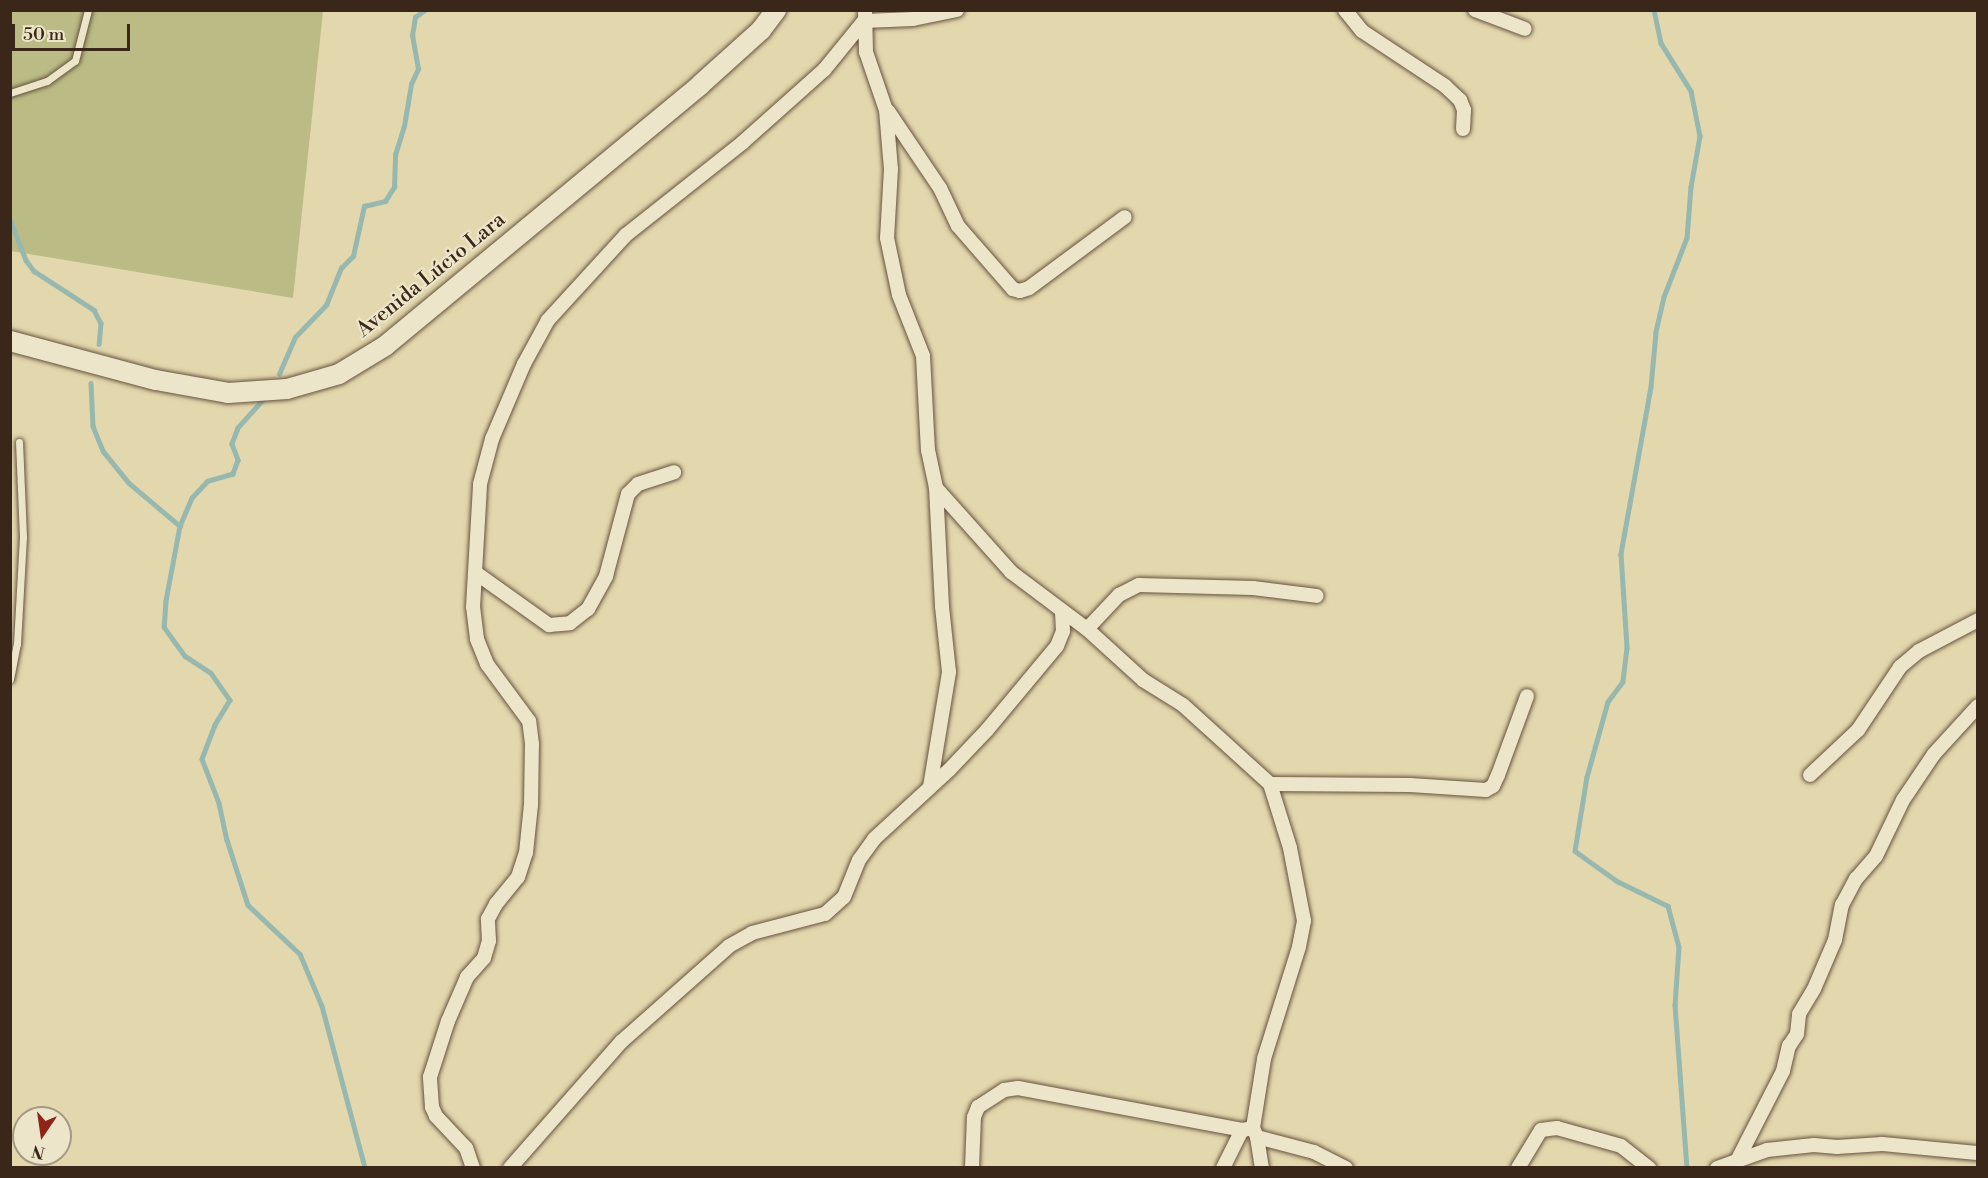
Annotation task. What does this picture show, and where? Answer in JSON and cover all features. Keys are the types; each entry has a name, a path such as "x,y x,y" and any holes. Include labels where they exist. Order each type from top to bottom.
{"main road":[{"name":"Avenida Lúcio Lara","path":"10,341 174,384 228,393 287,389 339,374 385,346 734,56 776,10"}],"street":[{"path":"865,16 913,19 957,10"},
{"path":"1345,10 1362,30 1445,86 1460,100 1464,110 1463,129"},
{"path":"1475,10 1526,29"},
{"path":"865,16 866,52 886,110 891,170 887,238 899,295 923,356 928,450 936,488 942,606 949,672 930,787"},
{"path":"473,1167 466,1149 436,1116 432,1107 430,1077 448,1021 467,977 484,958 489,941 488,919 496,904 518,877 526,853 531,805 532,744 529,720 487,664 477,639 473,608 480,484 492,439 524,364 548,320 626,235 741,143 824,70 865,16"},
{"path":"886,110 940,188 958,226 1013,289 1020,291 1029,288 1125,217"},
{"path":"476,573 549,625 570,623 588,609 606,576 628,494 638,484 674,472"},
{"path":"936,488 1011,572 1087,629 1143,680 1182,705 1270,784 1290,848 1304,921 1299,947 1264,1059 1251,1132 1262,1167"},
{"path":"1087,629 1119,595 1139,585 1253,588 1317,596"},
{"path":"510,1167 621,1042 729,946 752,933 825,914 844,897 859,860 874,839 987,730 1057,646 1063,631 1062,611"},
{"path":"1810,775 1858,730 1900,667 1919,651 1977,620"},
{"path":"1270,784 1410,785 1485,790 1493,786 1498,775 1527,696"},
{"path":"1738,1159 1783,1071 1789,1046 1797,1034 1800,1014 1814,989 1835,940 1842,905 1856,879 1876,856 1903,800 1934,754 1977,706"},
{"path":"972,1167 974,1118 978,1107 1004,1090 1018,1088 1251,1132 1314,1152 1346,1167"},
{"path":"1518,1167 1541,1130 1557,1128 1621,1146 1649,1167"},
{"path":"1223,1167 1251,1132"},
{"path":"1717,1167 1767,1150 1814,1144 1837,1146 1882,1144 1977,1153"}],"lane":[{"path":"10,93 47,81 75,61 88,10"},
{"path":"10,679 17,644 23,537 19,442"}],"green space":[{"path":"10,11 323,11 293,298 11,251"}],"waterway":[{"path":"279,374 295,337 326,305 341,268 353,256 364,206 385,201 394,187 395,155 404,126 411,84 418,69 412,36 415,17 425,10"},
{"path":"1654,10 1661,43 1691,91 1700,136 1691,187 1687,238 1664,297 1656,333 1651,387 1621,554 1627,648 1623,682 1608,702 1587,777 1575,851 1617,881 1668,906 1679,947 1675,1005 1687,1168"},
{"path":"10,219 26,260 34,271 94,310 101,323 99,344"},
{"path":"91,383 93,426 103,451 129,483 180,526"},
{"path":"264,399 238,428 232,444 238,460 233,474 208,481 192,498 180,526 166,601 164,627 185,656 211,673 230,700 215,725 202,759 219,803 227,840 248,905 300,954 322,1006 365,1168"}]}
